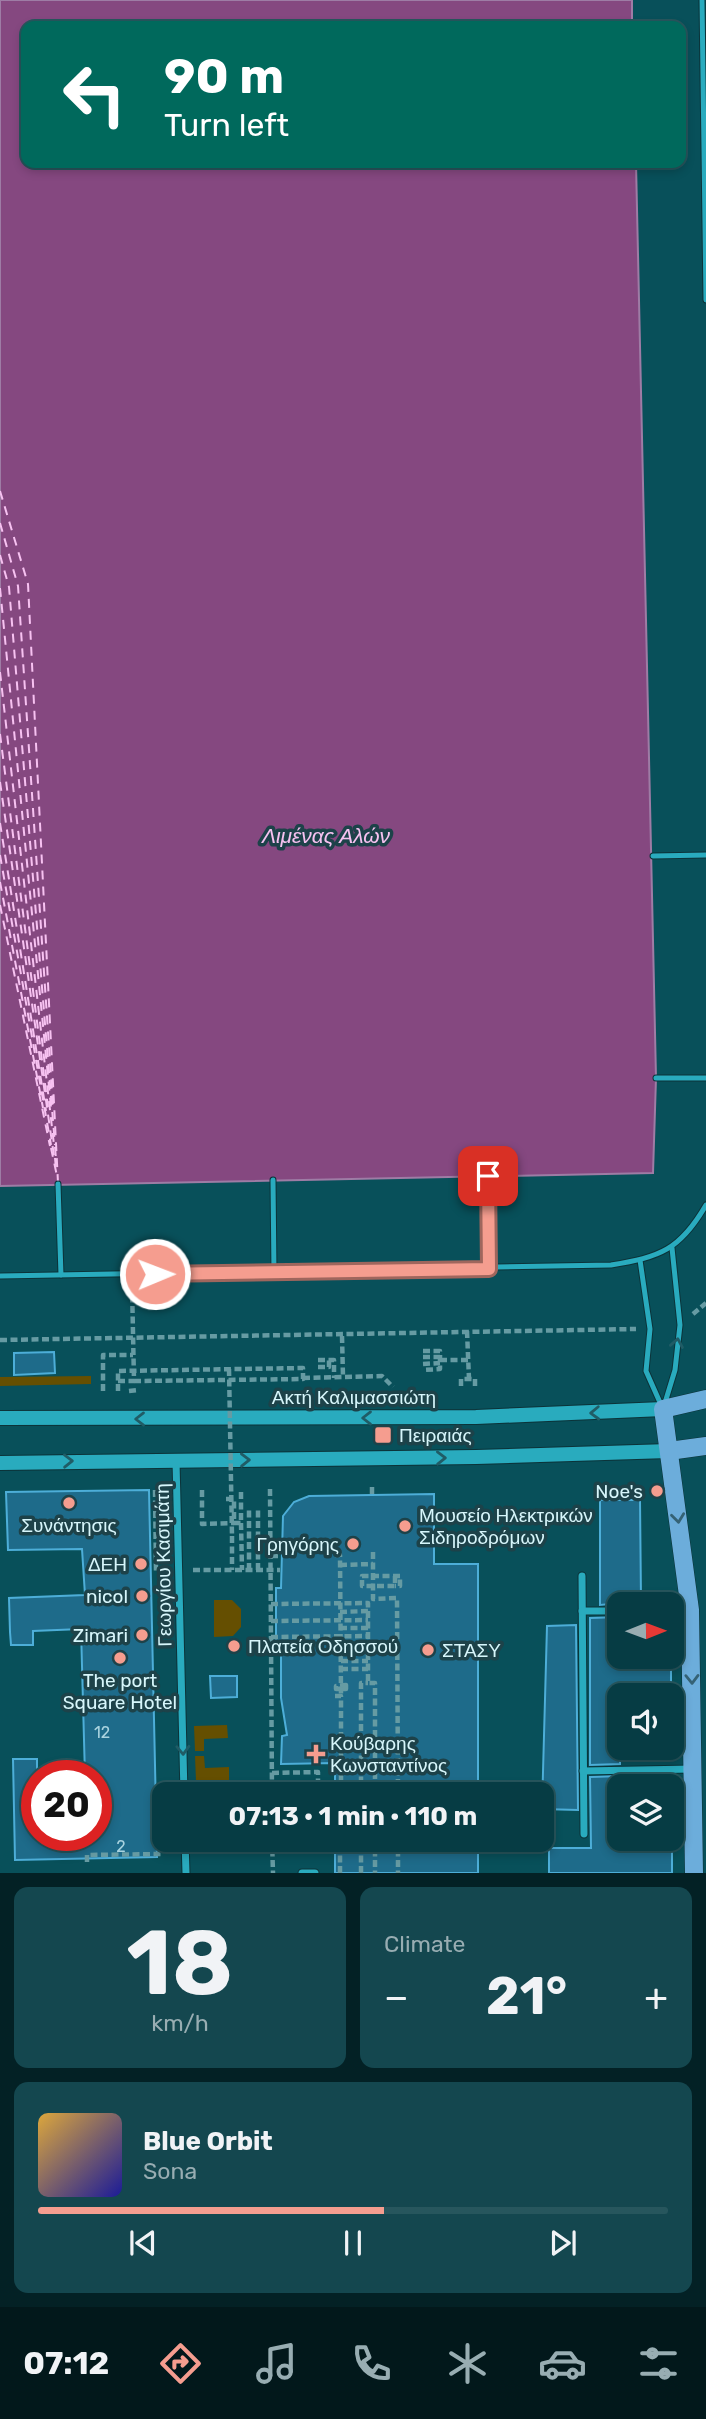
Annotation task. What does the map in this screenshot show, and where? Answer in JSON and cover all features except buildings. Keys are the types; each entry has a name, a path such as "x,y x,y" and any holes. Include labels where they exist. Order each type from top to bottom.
{"main road":[{"name":"Ακτή Καλιμασσιώτη","path":"0,1418 476,1418 663,1409 706,1399"},
{"path":"663,1409 669,1451 680,1592"},
{"path":"0,1463 476,1457 669,1451 706,1446"},
{"path":"684,1650 693,1769 694,1873"}],"street":[{"name":"Γεωργίου Κασιμάτη","path":"176,1461 184,1782"},
{"path":"582,1576 584,1834"},
{"path":"582,1611 607,1611"},
{"path":"583,1771 693,1769"},
{"path":"185,1852 186,1873"},
{"path":"302,1873 315,1873"}],"lane":[{"path":"702,0 706,300"},
{"path":"653,856 706,855"},
{"path":"656,1078 706,1077"},
{"path":"488,1176 489,1269"},
{"path":"273,1180 274,1272"},
{"path":"58,1184 61,1275"},
{"path":"0,1276 587,1266 640,1260 672,1248 692,1228 706,1205"},
{"path":"663,1409 675,1370 681,1325 672,1248"},
{"path":"640,1260 650,1329 646,1371 663,1409"}],"path":[{"path":"131,1275 134,1381"},
{"path":"681,1325 706,1303"},
{"path":"0,1340 650,1329"},
{"path":"467,1331 468,1379"},
{"path":"342,1336 343,1377"},
{"path":"440,1351 440,1360 440,1370 423,1360 440,1351"},
{"path":"103,1391 103,1355 133,1355"},
{"path":"318,1360 334,1360 334,1377"},
{"path":"318,1367 329,1367 329,1360"},
{"path":"440,1360 468,1360"},
{"path":"229,1368 233,1521"},
{"path":"118,1391 118,1371 303,1368 303,1378"},
{"path":"118,1381 382,1376 393,1387"},
{"path":"461,1386 461,1379 475,1379 475,1386"},
{"path":"129,1391 138,1390"},
{"path":"372,1487 372,1496"},
{"path":"241,1489 242,1570"},
{"path":"270,1489 272,1782"},
{"path":"155,1490 156,1571"},
{"path":"202,1490 202,1524 233,1521 241,1523"},
{"path":"226,1499 234,1499 232,1570"},
{"path":"249,1507 249,1570"},
{"path":"258,1507 258,1570"},
{"path":"373,1552 373,1564 381,1576 381,1586 373,1599 397,1598 398,1782"},
{"path":"335,1555 340,1555 341,1687 338,1696 341,1782"},
{"path":"271,1556 281,1556"},
{"path":"340,1565 373,1564"},
{"path":"192,1570 279,1570"},
{"path":"381,1576 400,1576 400,1586 381,1586"},
{"path":"381,1576 381,1586"},
{"path":"381,1576 381,1586"},
{"path":"271,1604 368,1603 368,1683"},
{"path":"340,1612 368,1611"},
{"path":"271,1620 368,1620"},
{"path":"340,1628 368,1628"},
{"path":"271,1637 368,1636"},
{"path":"341,1644 368,1644"},
{"path":"341,1652 368,1653"},
{"path":"341,1661 368,1661"},
{"path":"341,1669 368,1669"},
{"path":"361,1782 361,1683 374,1683 375,1782"},
{"path":"272,1699 279,1698"},
{"path":"314,1764 314,1772"},
{"path":"272,1773 318,1772 318,1782"},
{"path":"272,1852 273,1873"},
{"path":"340,1852 340,1873"},
{"path":"361,1852 361,1873"},
{"path":"375,1852 375,1873"},
{"path":"398,1852 398,1873"},
{"path":"87,1862 87,1855 162,1854"}],"shaded area":[{"path":"91,1376 91,1384 0,1386 0,1377"},
{"path":"214,1600 232,1600 241,1609 241,1627 233,1636 214,1637"},
{"path":"227,1725 228,1738 204,1739 204,1751 195,1751 194,1726"},
{"path":"195,1756 204,1756 205,1768 229,1767 229,1780 196,1781"}],"water":[{"name":"Λιμένας Αλών","path":"0,0 632,0 632,21 21,21 21,168 636,168 656,1078 653,1173 0,1186"}],"ferry route":[{"path":"0,491 28,584 58,1183"},
{"path":"0,523 18,586 53,1106"},
{"path":"0,555 9,587 55,1145"},
{"path":"0,588 51,1107"},
{"path":"0,672 54,1145"},
{"path":"0,734 48,1107"},
{"path":"0,782 54,1156"},
{"path":"0,823 46,1111"},
{"path":"0,855 51,1145"},
{"path":"0,882 43,1108"},
{"path":"0,905 50,1146"},
{"path":"55,1147 56,1159"},
{"path":"51,1148 57,1176"},
{"path":"55,1158 56,1169"}],"place":[{"name":"Πειραιάς","path":"383,1435"},
{"name":"Noe's","path":"657,1491"},
{"name":"Συνάντησις","path":"69,1503"},
{"name":"Μουσείο Ηλεκτρικών Σιδηροδρόμων","path":"405,1526"},
{"name":"Γρηγόρης","path":"353,1544"},
{"name":"ΔΕΗ","path":"141,1564"},
{"name":"nicol","path":"142,1596"},
{"name":"Zimari","path":"142,1635"},
{"name":"Πλατεία Οδησσού","path":"234,1646"},
{"name":"ΣΤΑΣΥ","path":"428,1650"},
{"name":"The port Square Hotel","path":"120,1658"},
{"name":"Κούβαρης Κωνσταντίνος","path":"316,1754"}],"route":[{"path":"155,1274 489,1269 488,1176"}]}
